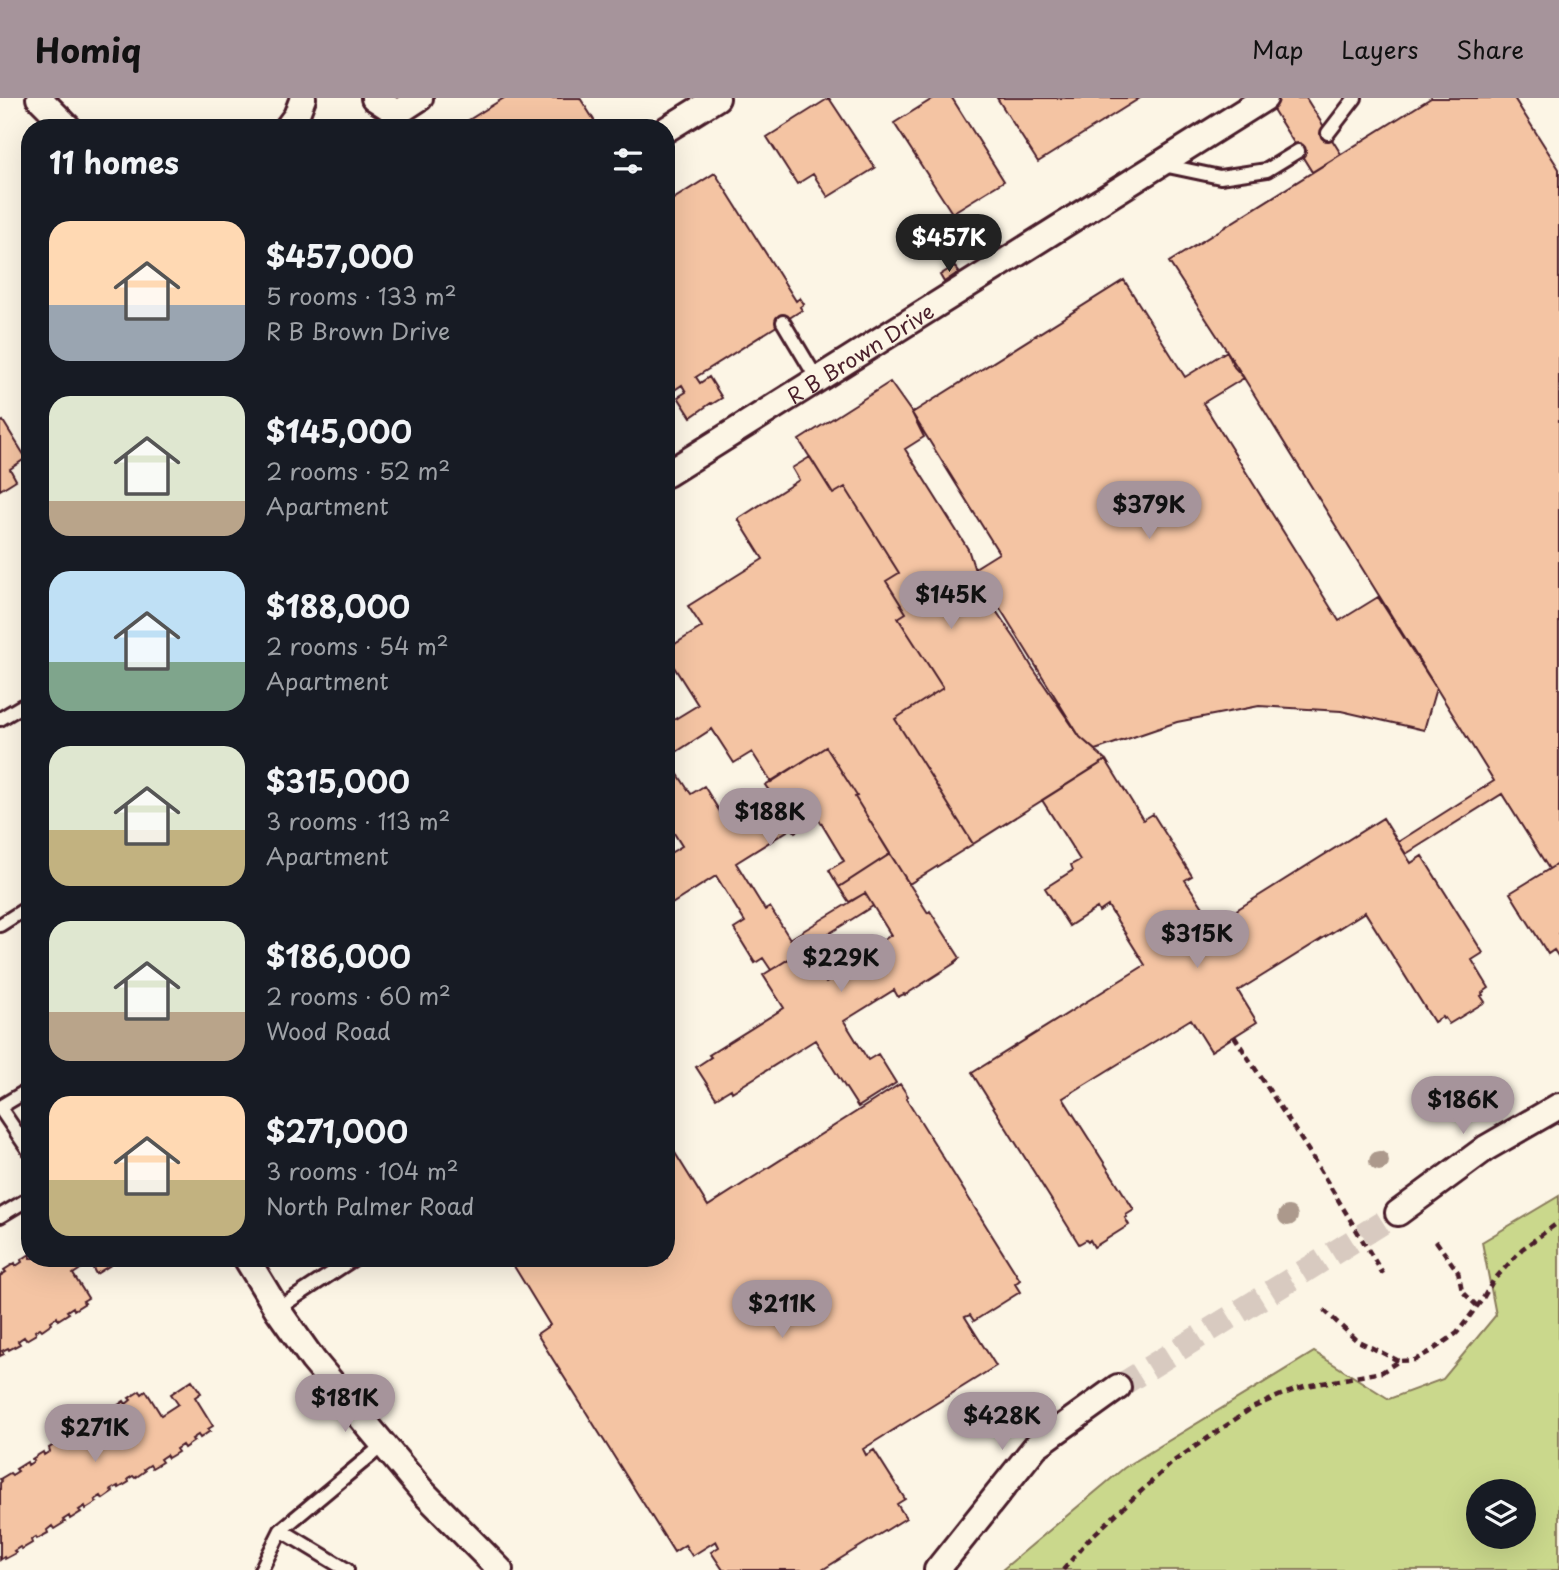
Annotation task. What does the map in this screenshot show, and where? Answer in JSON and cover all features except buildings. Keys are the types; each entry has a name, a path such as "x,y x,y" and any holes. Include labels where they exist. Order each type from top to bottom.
{"street":[{"path":"39,98 60,119"},
{"path":"294,119 303,98"},
{"path":"374,98 397,113 421,98"},
{"path":"675,124 717,98"},
{"name":"R B Brown Drive","path":"675,469 1265,98"},
{"path":"1398,1213 1486,1148 1559,1106"},
{"path":"251,1267 313,1360 423,1492 500,1570"},
{"path":"937,1570 1036,1446 1118,1387"}],"lane":[{"path":"1328,133 1355,98"},
{"path":"1159,164 1220,177 1266,170 1298,150"},
{"path":"783,322 817,379"},
{"path":"0,719 21,707"},
{"path":"0,925 21,912"},
{"path":"21,1095 0,1108 21,1139"},
{"path":"0,1216 21,1203"},
{"path":"277,1309 341,1267"},
{"path":"261,1570 281,1530 383,1445"},
{"path":"281,1530 347,1570"}],"path":[{"path":"1234,1036 1308,1150 1383,1274"},
{"path":"1063,1570 1089,1539 1174,1461 1252,1408 1307,1386 1382,1372 1399,1362 1415,1360 1433,1350 1457,1333 1493,1281 1522,1249 1559,1222"},
{"path":"1436,1241 1458,1272 1462,1291 1476,1306"},
{"path":"1324,1310 1356,1340 1399,1362"}],"green space":[{"path":"1559,1196 1559,1570 1002,1570 1124,1468 1314,1352 1389,1399 1443,1379 1496,1315 1482,1242"}],"tunnel":[{"path":"1118,1387 1398,1213"}]}
